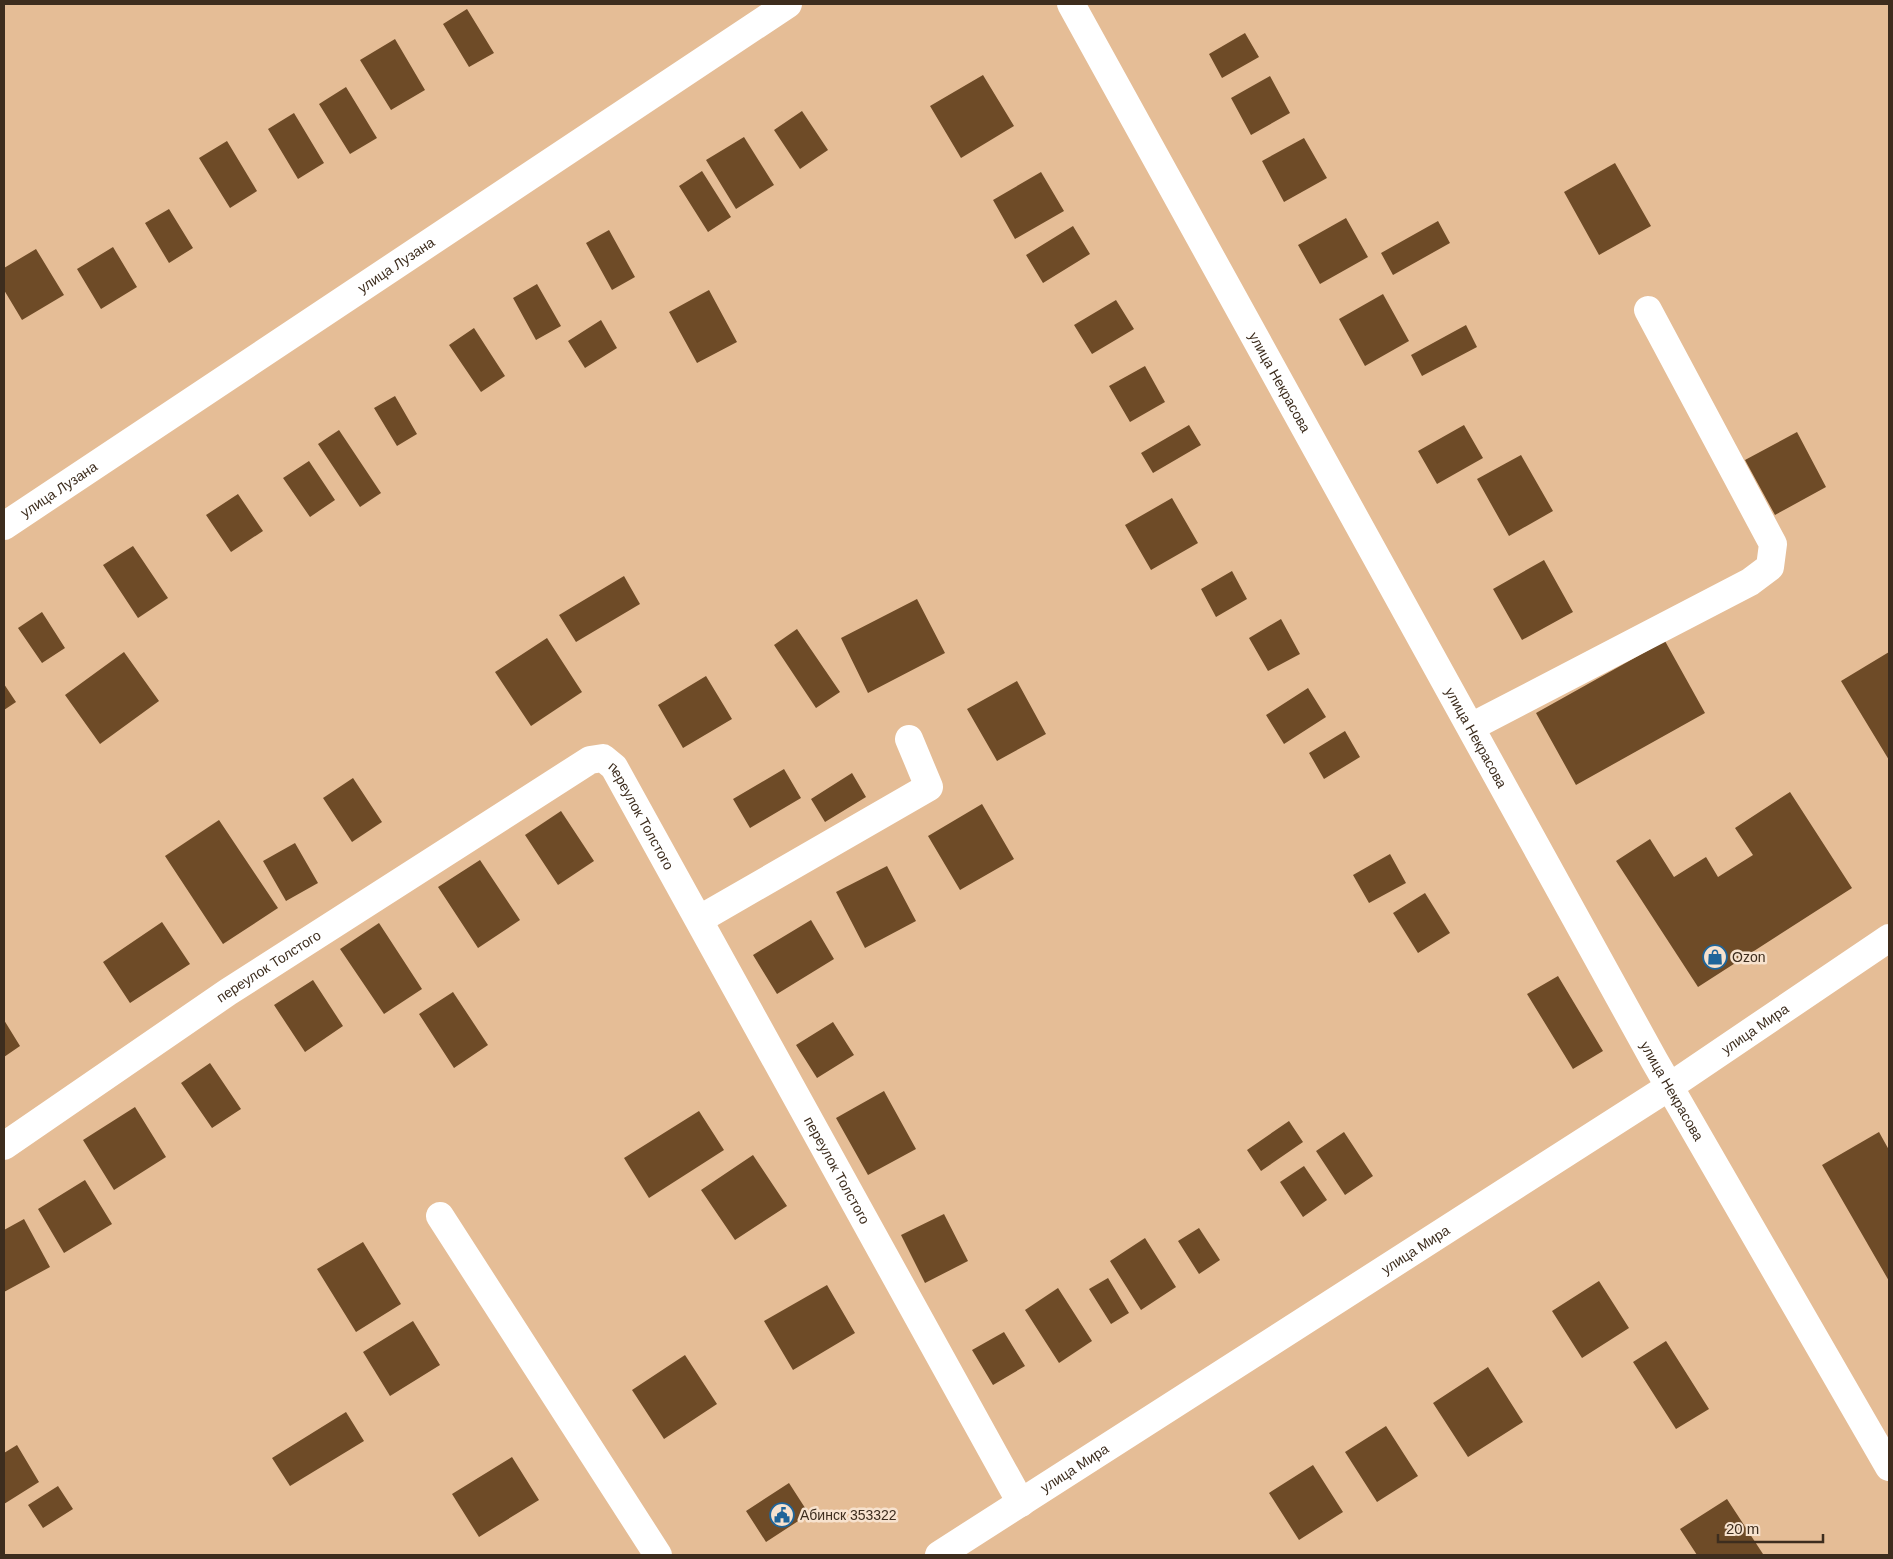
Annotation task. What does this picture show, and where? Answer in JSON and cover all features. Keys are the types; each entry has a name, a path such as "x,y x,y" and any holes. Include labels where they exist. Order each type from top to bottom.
{"street":[{"name":"улица Лузана","path":"4,526 788,4"},
{"name":"улица Некрасова","path":"1071,4 1669,1087 1889,1467"},
{"path":"1471,727 1750,582 1770,567 1773,544 1648,310"},
{"path":"700,919 929,787 909,738"},
{"name":"переулок Толстого","path":"4,1146 228,992 590,760 603,758 614,767 700,919 1021,1503"},
{"name":"улица Мира","path":"939,1555 1669,1087 1889,938"},
{"path":"440,1216 658,1555"}],"building":[{"path":"467,9 494,53 469,67 443,24"},
{"path":"1245,33 1259,57 1222,78 1209,54"},
{"path":"395,39 425,90 391,110 360,60"},
{"path":"983,75 1014,126 961,158 930,106"},
{"path":"1270,76 1290,113 1251,135 1231,98"},
{"path":"346,87 377,138 350,154 319,104"},
{"path":"802,111 828,150 800,169 774,130"},
{"path":"294,113 324,163 298,179 268,129"},
{"path":"744,137 774,185 736,209 706,160"},
{"path":"1304,138 1327,178 1284,202 1262,161"},
{"path":"227,141 257,191 230,208 199,158"},
{"path":"1615,163 1651,226 1599,255 1564,192"},
{"path":"702,171 731,217 708,232 679,186"},
{"path":"1041,172 1064,211 1015,239 993,200"},
{"path":"169,209 193,248 169,263 145,223"},
{"path":"1346,218 1368,257 1320,284 1298,245"},
{"path":"1438,221 1450,243 1393,275 1381,253"},
{"path":"1073,226 1090,254 1043,283 1026,255"},
{"path":"609,230 635,277 612,290 586,243"},
{"path":"113,247 137,287 101,309 77,269"},
{"path":"36,249 64,295 22,320 4,290 4,268"},
{"path":"537,284 561,326 536,340 513,298"},
{"path":"709,290 737,342 697,363 669,312"},
{"path":"1383,294 1409,341 1365,366 1339,319"},
{"path":"1116,300 1134,329 1092,354 1074,325"},
{"path":"601,320 617,348 585,368 568,341"},
{"path":"1466,325 1477,347 1422,376 1411,355"},
{"path":"474,328 505,376 481,392 449,345"},
{"path":"1145,366 1165,402 1130,422 1109,386"},
{"path":"395,396 417,434 397,446 374,408"},
{"path":"1189,425 1201,445 1153,473 1141,453"},
{"path":"1464,425 1483,458 1437,484 1418,451"},
{"path":"339,430 381,493 360,507 318,444"},
{"path":"1797,432 1826,487 1775,515 1745,460"},
{"path":"1521,455 1553,511 1509,536 1477,479"},
{"path":"309,461 335,500 310,517 283,478"},
{"path":"238,494 263,531 231,552 206,515"},
{"path":"1172,498 1198,543 1151,570 1125,525"},
{"path":"133,546 168,598 138,618 103,565"},
{"path":"1544,560 1573,612 1522,640 1493,589"},
{"path":"1232,571 1247,599 1216,617 1201,589"},
{"path":"624,576 640,604 576,642 559,615"},
{"path":"917,599 945,653 868,693 841,638"},
{"path":"42,612 65,648 42,663 18,628"},
{"path":"1281,619 1300,654 1268,671 1249,638"},
{"path":"797,629 840,692 816,708 774,645"},
{"path":"547,638 582,692 531,726 495,672"},
{"path":"1665,641 1705,713 1576,785 1536,713"},
{"path":"124,652 159,701 100,744 65,695"},
{"path":"1889,652 1889,760 1841,681"},
{"path":"706,676 732,719 683,748 658,705"},
{"path":"1017,681 1046,734 997,761 967,709"},
{"path":"4,684 16,702 4,710"},
{"path":"1308,688 1326,717 1284,744 1266,715"},
{"path":"1345,731 1360,757 1324,779 1309,753"},
{"path":"784,769 801,798 750,828 733,799"},
{"path":"852,773 866,797 825,822 811,799"},
{"path":"353,778 382,822 352,842 323,798"},
{"path":"1790,792 1852,888 1698,987 1616,861 1650,839 1674,877 1706,857 1718,877 1753,855 1735,828"},
{"path":"982,804 1014,859 960,890 928,836"},
{"path":"561,811 594,861 558,885 525,835"},
{"path":"219,820 278,908 223,944 165,856"},
{"path":"295,843 318,883 286,901 263,861"},
{"path":"1390,854 1406,883 1369,903 1353,875"},
{"path":"480,860 520,920 478,948 438,887"},
{"path":"887,866 916,921 865,948 836,892"},
{"path":"1425,893 1450,933 1418,953 1393,913"},
{"path":"811,920 834,959 777,994 753,955"},
{"path":"162,922 190,964 130,1003 103,962"},
{"path":"379,923 422,989 384,1014 340,949"},
{"path":"1558,976 1603,1051 1573,1069 1527,994"},
{"path":"313,980 343,1026 305,1052 274,1005"},
{"path":"453,992 488,1045 454,1068 419,1014"},
{"path":"4,1020 20,1046 4,1057"},
{"path":"833,1022 854,1055 817,1078 796,1045"},
{"path":"210,1063 241,1109 212,1128 181,1083"},
{"path":"884,1091 916,1149 868,1175 836,1118"},
{"path":"135,1107 166,1157 114,1190 83,1140"},
{"path":"699,1111 724,1150 649,1198 624,1158"},
{"path":"1289,1121 1303,1142 1261,1171 1247,1150"},
{"path":"1344,1132 1373,1176 1345,1195 1316,1151"},
{"path":"1879,1132 1889,1150 1889,1281 1822,1165"},
{"path":"753,1155 787,1206 735,1240 701,1190"},
{"path":"1304,1166 1327,1200 1303,1217 1280,1182"},
{"path":"85,1180 112,1224 64,1253 38,1209"},
{"path":"944,1214 968,1261 925,1283 901,1235"},
{"path":"24,1219 50,1267 4,1292 4,1230"},
{"path":"1199,1228 1220,1260 1199,1274 1178,1241"},
{"path":"1145,1238 1176,1287 1141,1310 1110,1261"},
{"path":"363,1242 401,1304 356,1332 317,1269"},
{"path":"1108,1278 1129,1313 1111,1324 1089,1289"},
{"path":"1599,1281 1629,1328 1582,1358 1552,1311"},
{"path":"827,1285 855,1333 793,1370 764,1321"},
{"path":"1058,1288 1092,1341 1059,1363 1025,1310"},
{"path":"413,1321 440,1365 390,1396 363,1352"},
{"path":"1004,1332 1025,1366 993,1385 972,1350"},
{"path":"1666,1341 1709,1409 1676,1429 1633,1362"},
{"path":"685,1355 717,1404 664,1439 632,1390"},
{"path":"1488,1367 1523,1422 1468,1457 1433,1403"},
{"path":"346,1412 364,1441 290,1486 272,1458"},
{"path":"1386,1426 1418,1476 1377,1502 1345,1452"},
{"path":"17,1445 39,1482 4,1504 4,1453"},
{"path":"512,1457 539,1500 479,1537 452,1494"},
{"path":"1313,1465 1343,1512 1299,1540 1269,1493"},
{"path":"789,1483 809,1514 766,1542 746,1511"},
{"path":"58,1486 73,1509 43,1528 28,1505"},
{"path":"1727,1499 1763,1554 1697,1555 1680,1529"}],"place":[{"name":"Ozon","path":"1715,957"},
{"name":"Абинск 353322","path":"782,1515"}]}
